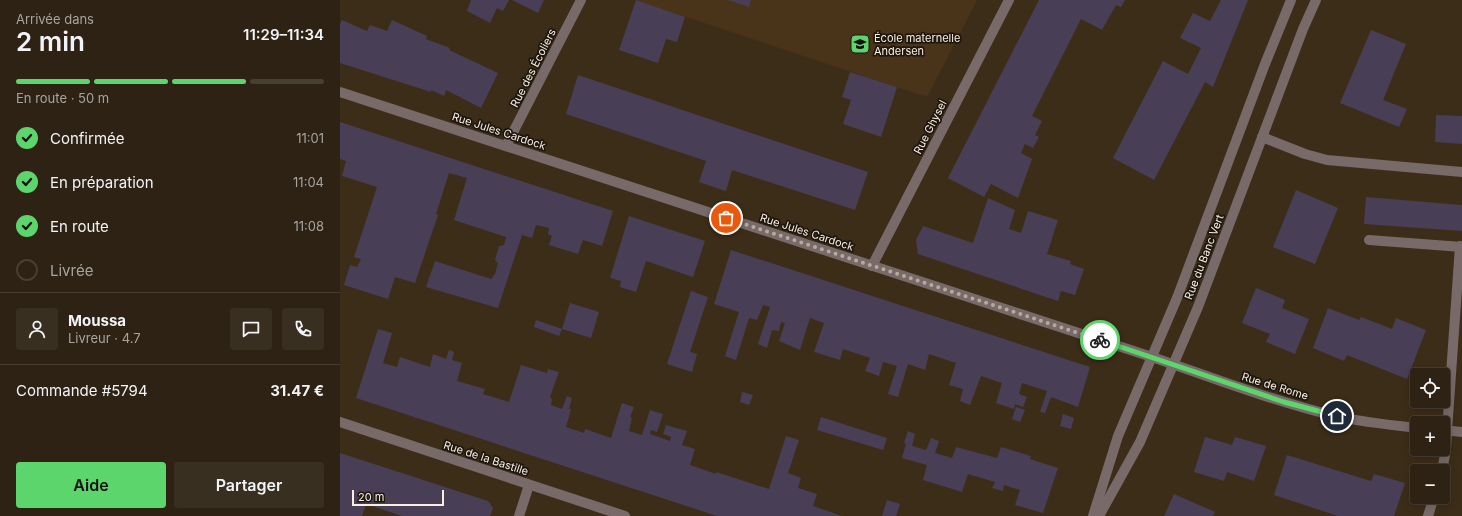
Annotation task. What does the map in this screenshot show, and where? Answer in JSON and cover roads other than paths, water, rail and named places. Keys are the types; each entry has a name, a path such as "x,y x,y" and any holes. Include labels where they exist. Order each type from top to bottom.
{"street":[{"name":"Rue des Écoliers","path":"506,146 582,0"},
{"name":"Rue Ghysel","path":"872,266 1009,0"},
{"name":"Rue du Banc Vert","path":"1093,516 1118,436 1193,256 1265,64 1291,0"},
{"name":"Rue du Banc Vert","path":"1099,516 1140,442 1198,307 1303,29 1316,0"},
{"name":"Rue Jules Cardock","path":"340,92 1152,357"},
{"path":"1262,137 1311,156 1332,161 1462,172"},
{"path":"1369,240 1461,246 1446,416"},
{"name":"Rue de Rome","path":"1152,357 1277,400 1308,409 1364,421 1410,427"},
{"name":"Rue de la Bastille","path":"340,422 625,516"},
{"path":"1450,431 1462,432"},
{"path":"519,516 529,485"},
{"path":"1428,516 1432,504"}],"place":[{"name":"École maternelle Andersen","path":"860,44"}]}
